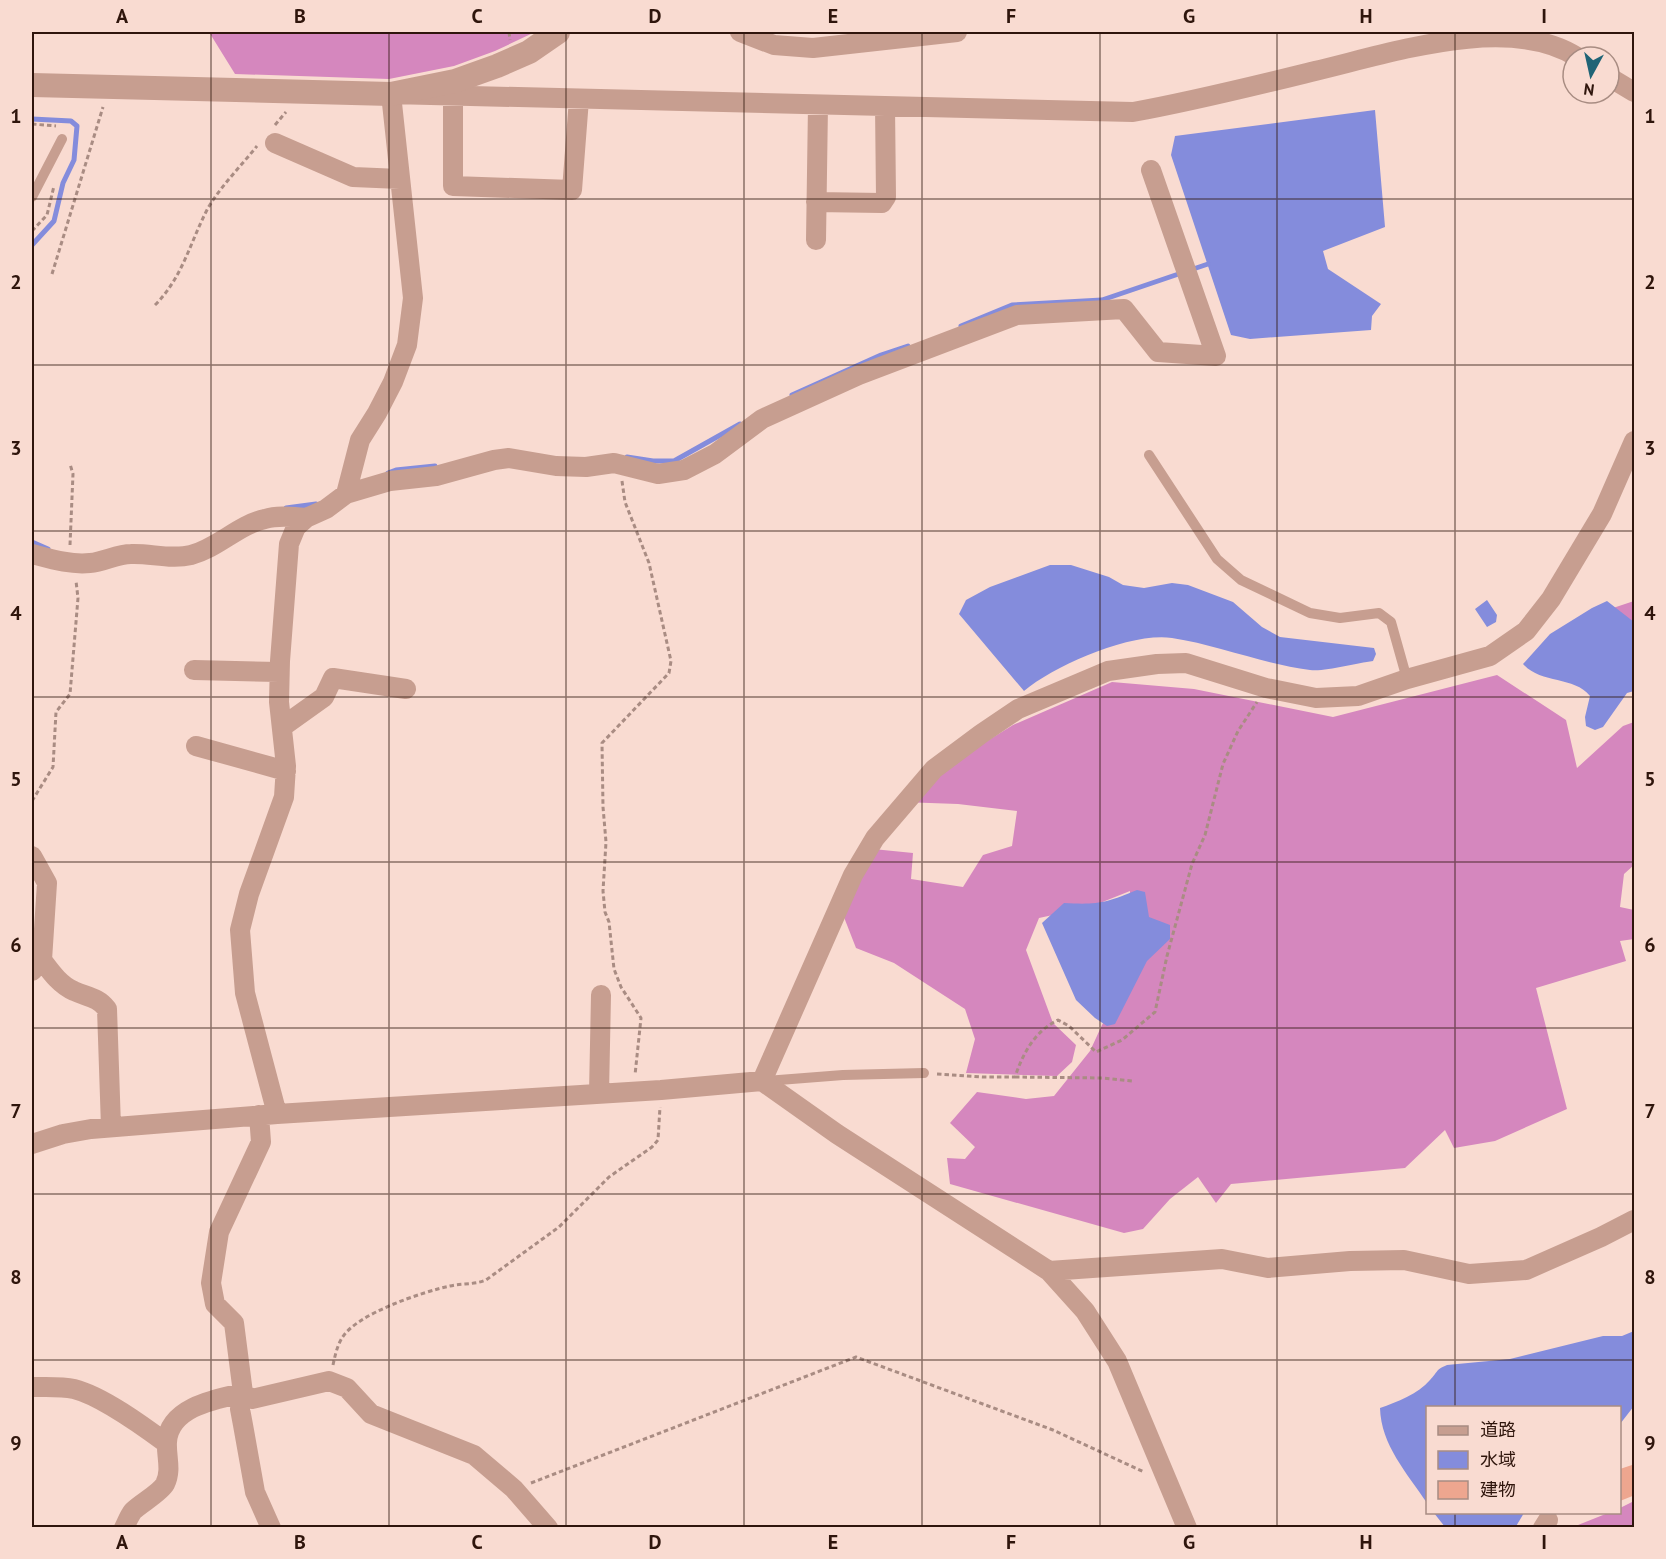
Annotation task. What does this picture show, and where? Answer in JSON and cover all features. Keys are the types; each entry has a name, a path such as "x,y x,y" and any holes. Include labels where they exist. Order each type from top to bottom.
{"street":[{"path":"391,94 455,81 496,66 529,52 558,32"},
{"path":"740,32 774,45 813,48 957,32"},
{"path":"32,85 1133,112 1196,101 1412,46 1457,39 1540,42 1561,51"},
{"path":"1621,84 1635,92"},
{"path":"346,495 360,440 393,382 407,345 413,298 391,94"},
{"path":"453,96 453,186 572,190 579,99"},
{"path":"816,240 818,105"},
{"path":"816,202 882,203 886,197 885,106"},
{"path":"268,139 353,177 400,179"},
{"path":"271,1527 255,1492 240,1409 243,1393 234,1323 215,1304 211,1283 219,1232 261,1142 268,1115 245,993 240,930 249,894 284,797 286,771 279,702 279,672 289,544 296,527 306,518 326,509 346,495 390,481 436,476 509,458 556,466 586,467 614,463 658,474 684,470 715,454 762,419 859,375 1017,315 1124,309 1158,352 1216,356 1151,170"},
{"path":"762,1082 853,875 875,838 934,769 1018,709 1108,671 1157,664 1186,663 1266,688 1316,698 1358,696 1407,679 1490,656 1526,632 1551,599 1602,514 1635,441"},
{"path":"32,554 71,562 91,563 130,554 189,556 214,546 236,531 263,519 286,516 306,518"},
{"path":"194,669 279,672"},
{"path":"282,727 324,697 333,678 406,689"},
{"path":"196,746 286,771"},
{"path":"32,856 47,883 37,966 73,990 101,1001 107,1009 111,1127"},
{"path":"599,1094 601,995"},
{"path":"32,1144 63,1134 111,1127 762,1082 876,1160 1049,1271 1085,1311 1117,1360 1187,1527"},
{"path":"1049,1271 1222,1259 1268,1268 1350,1261 1404,1260 1468,1274 1526,1270 1635,1220"},
{"path":"124,1527 131,1513 165,1485 169,1464 166,1443 170,1428 185,1413 213,1399 243,1393 252,1399 329,1381 347,1388 371,1414 474,1455 514,1489 548,1527"},
{"path":"32,1387 72,1389 86,1393 135,1420 166,1443"}],"lane":[{"path":"32,197 62,139"},
{"path":"1149,455 1217,559 1241,580 1310,613 1340,618 1379,614 1391,622 1407,679"},
{"path":"762,1082 843,1074 924,1073"}],"path":[{"path":"52,274 103,107 127,99 128,87"},
{"path":"155,305 169,291 177,278 210,206 268,139 289,108 295,91"},
{"path":"32,801 52,767 56,712 70,694 78,598 75,570 71,562 73,474 70,464"},
{"path":"624,465 621,482 625,502 649,563 671,661 669,673 602,743 606,842 603,891 605,912 609,922 614,969 621,987 640,1018 637,1038 636,1092"},
{"path":"1015,1077 1031,1042 1050,1024 1058,1020 1069,1026 1096,1052 1122,1040 1155,1012 1167,956 1192,864 1205,835 1223,764 1238,731 1266,688"},
{"path":"924,1073 982,1077 1102,1078 1132,1081"},
{"path":"329,1381 339,1344 351,1328 374,1313 404,1301 452,1286 486,1280 559,1227 609,1177 652,1147 658,1140 662,1090"},
{"path":"514,1489 856,1357 1053,1430 1168,1483"}],"shaded area":[{"path":"209,32 535,32 495,51 454,66 389,79 235,74"},
{"path":"1634,601 1634,650 1610,609"},
{"path":"1497,675 1566,720 1577,768 1623,726 1634,722 1634,865 1624,874 1620,907 1634,910 1634,939 1620,941 1626,961 1536,988 1567,1109 1495,1141 1454,1148 1445,1130 1405,1168 1231,1184 1216,1203 1198,1177 1170,1199 1143,1229 1124,1233 950,1184 947,1158 965,1159 975,1147 950,1123 977,1092 1026,1099 1054,1096 1090,1051 1102,1025 1138,963 1129,924 1130,891 1090,907 1039,918 1026,950 1053,1023 1076,1045 1072,1062 1057,1076 966,1073 975,1039 965,1009 894,963 856,948 840,907 873,849 913,853 911,879 963,887 983,855 1012,846 1017,811 958,804 902,802 968,753 1013,725 1112,682 1194,689 1333,717"},
{"path":"1634,1501 1634,1527 1573,1527 1606,1514 1621,1514 1621,1508"}],"water":[{"path":"1375,110 1385,227 1323,251 1328,269 1381,304 1372,316 1371,330 1250,339 1231,335 1171,155 1175,136"},
{"path":"1050,565 1071,565 1109,577 1123,585 1144,588 1172,583 1188,585 1233,602 1262,627 1280,637 1374,648 1376,654 1373,661 1332,669 1310,670 1189,641 1155,637 1094,652 1054,671 1024,691 959,614 966,600 990,587"},
{"path":"1487,600 1497,615 1496,622 1487,627 1475,609"},
{"path":"1607,601 1634,622 1634,691 1627,693 1603,727 1595,730 1586,726 1585,717 1590,696 1575,685 1538,675 1523,664 1550,634"},
{"path":"1137,890 1145,892 1149,917 1170,925 1170,939 1147,961 1115,1024 1107,1026 1076,1000 1042,923 1064,903 1101,902"},
{"path":"1634,1331 1634,1406 1621,1423 1621,1406 1426,1406 1426,1502 1396,1458 1385,1434 1380,1408 1420,1389 1443,1367 1510,1359 1603,1336 1622,1336"},
{"path":"1435,1514 1523,1514 1515,1528 1445,1527"}],"building":[{"path":"1635,1464 1635,1495 1621,1501 1621,1469"}],"waterway":[{"path":"32,119 71,121 77,126 74,160 63,183 54,221 32,245"},
{"path":"961,326 1012,305 1102,300 1208,264"},
{"path":"792,395 881,355 908,346"},
{"path":"627,457 674,461 740,424"},
{"path":"388,473 435,466"},
{"path":"286,508 316,504"},
{"path":"32,542 48,549"}]}
